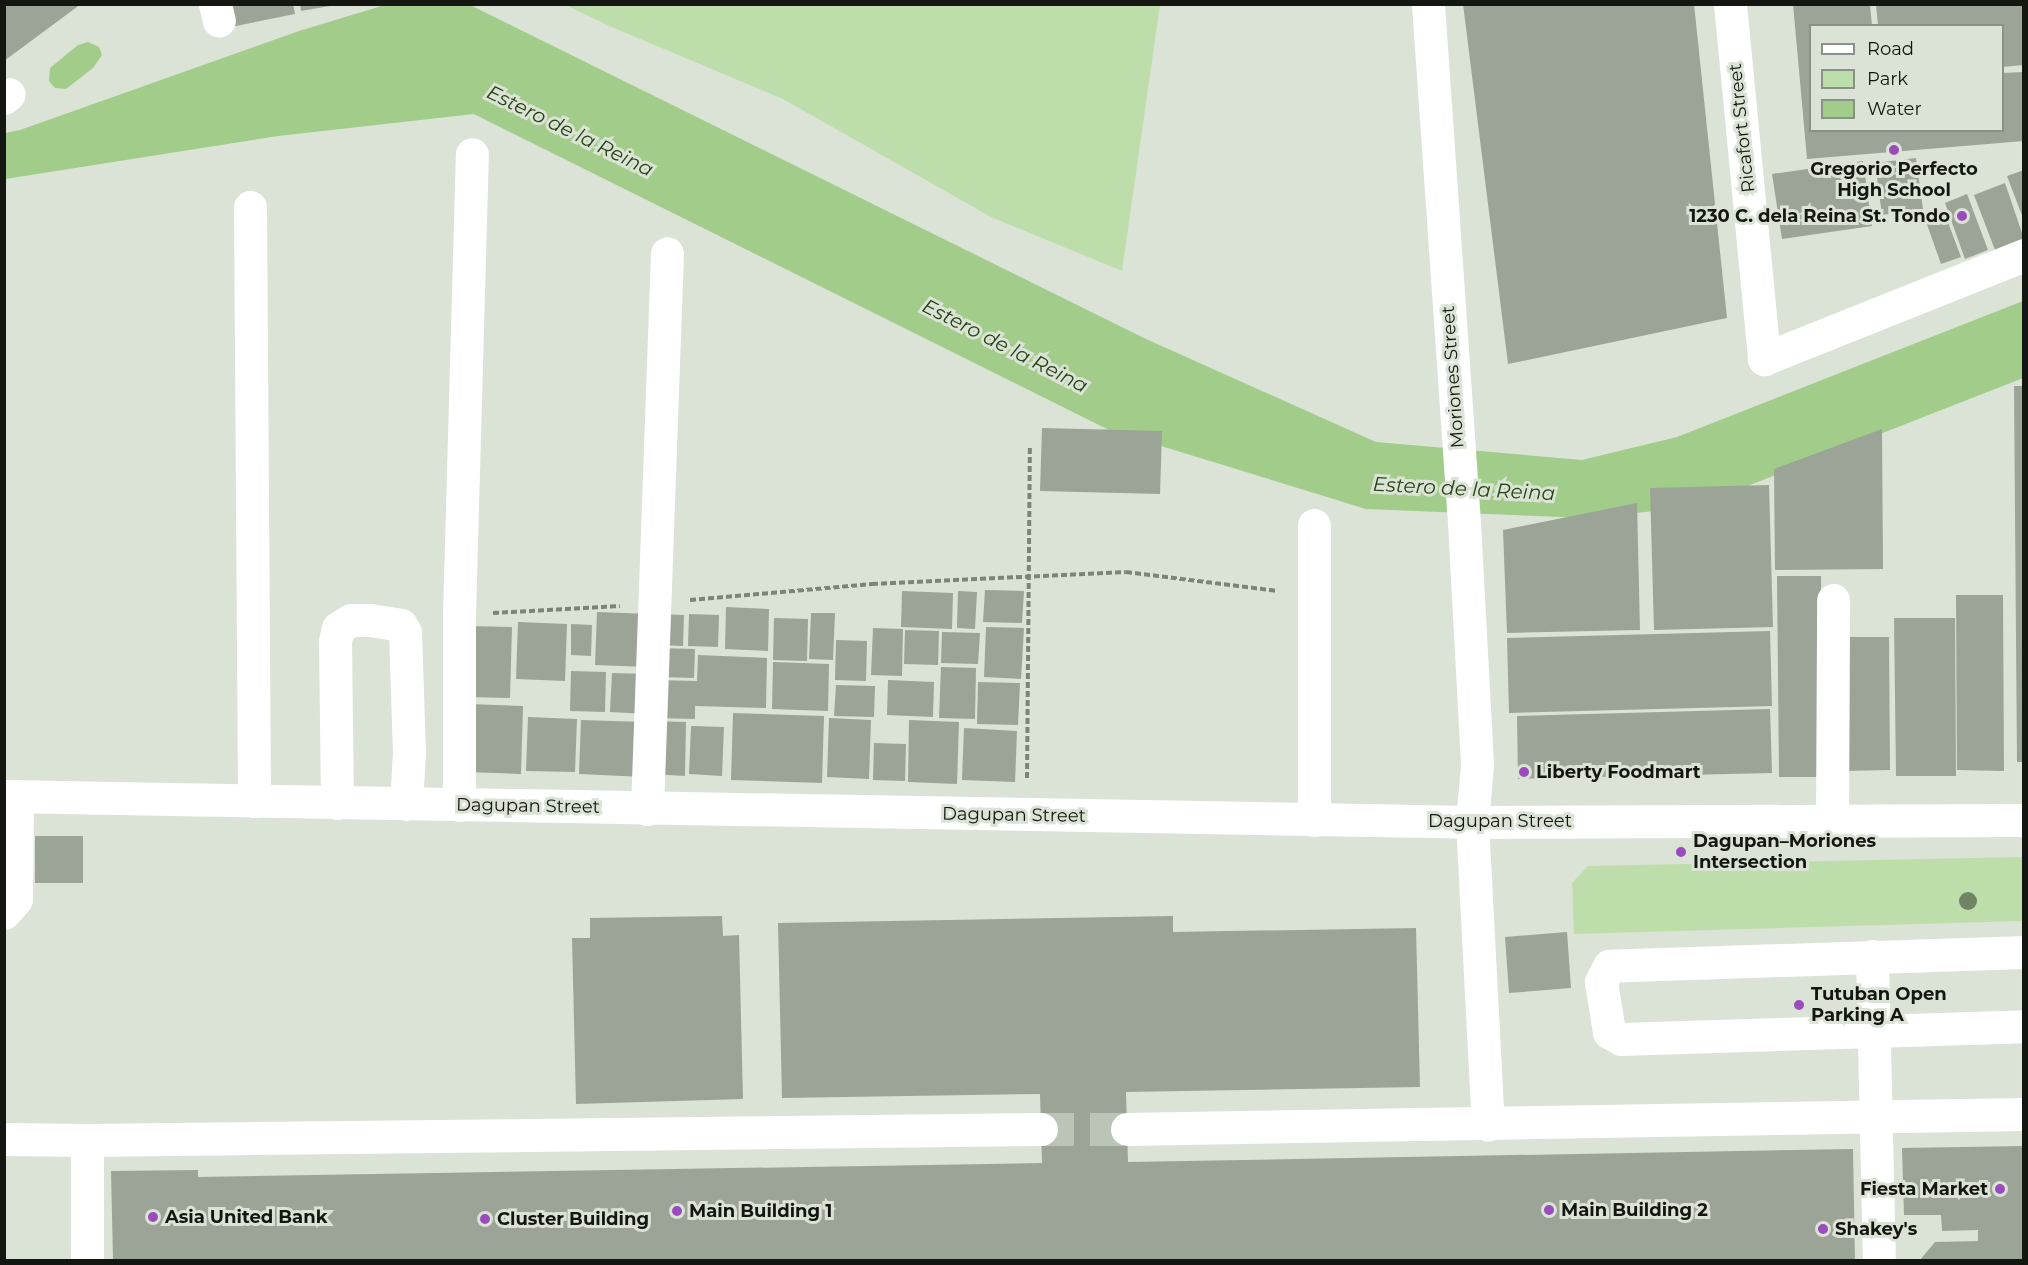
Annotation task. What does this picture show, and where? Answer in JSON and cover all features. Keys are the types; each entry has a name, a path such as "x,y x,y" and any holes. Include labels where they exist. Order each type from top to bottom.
{"street":[{"name":"Moriones Street","path":"1428,4 1464,523 1477,766 1472,822 1488,1125"},
{"name":"Ricafort Street","path":"1730,4 1764,359 2024,255"},
{"path":"459,805 459,615 472,154"},
{"path":"250,207 254,801"},
{"path":"647,809 667,253"},
{"path":"1314,525 1314,820"},
{"path":"1832,821 1833,600"},
{"path":"337,803 334,641 338,628 351,620 370,620 401,625 407,642 409,752 406,804"},
{"path":"4,913 16,899 11,796"},
{"name":"Dagupan Street","path":"11,796 1026,816 1472,822 2024,820"},
{"path":"2024,952 1609,966 1601,982 1609,1032 1621,1039 2024,1026"},
{"path":"1872,956 1879,1260"},
{"path":"1127,1129 1488,1125 2024,1114"},
{"path":"4,1139 87,1140 1041,1129"},
{"path":"87,1140 87,1260"}],"path":[{"path":"1026,816 1030,445"},
{"path":"459,615 654,604 872,584 1126,572 1314,595"}],"green space":[{"path":"566,5 1160,5 1122,271 991,217 783,99 607,25"},
{"path":"2023,857 2023,921 1574,934 1572,883 1588,866"}],"water":[{"name":"Estero de la Reina","path":"385,5 470,5 1146,339 1376,442 1582,460 1677,437 2023,301 2023,378 1694,507 1586,518 1366,509 1109,430 474,114 278,136 5,179 5,133 20,130 299,31"},
{"path":"88,42 99,47 102,55 93,68 66,89 55,88 49,81 50,68 78,45"}],"building":[{"path":"4,4 81,4 4,61"},
{"path":"226,4 293,4 295,14 231,27"},
{"path":"300,4 330,4 330,6 301,11"},
{"path":"1463,4 1694,4 1727,318 1508,364"},
{"path":"1793,4 1870,4 1872,24 1809,24 1809,132 2004,132 2004,73 2024,72 2024,141 1807,159"},
{"path":"1876,5 2024,5 2024,65 2004,67 2004,24 1878,24"},
{"path":"1916,158 1923,209 1882,215 1875,163"},
{"path":"1863,161 1872,226 1782,239 1772,174"},
{"path":"2024,170 2024,218 2023,218 2007,176"},
{"path":"2005,183 2024,239 1995,250 1974,195"},
{"name":"1230 C. dela Reina St. Tondo","path":"1967,194 1988,250 1965,259 1945,203"},
{"path":"1943,209 1961,257 1941,264 1924,216"},
{"path":"2014,386 2024,386 2024,762 2017,762"},
{"path":"1042,428 1162,431 1160,494 1040,491"},
{"path":"1882,429 1883,569 1775,570 1774,469"},
{"path":"1769,485 1773,627 1654,630 1650,488"},
{"path":"1637,503 1640,630 1507,633 1503,530"},
{"path":"1777,576 1821,576 1822,777 1779,777"},
{"path":"985,590 1024,591 1022,623 983,622"},
{"path":"902,591 953,593 952,629 901,627"},
{"path":"958,591 977,592 975,629 957,628"},
{"path":"1956,595 2003,595 2004,771 1957,770"},
{"path":"726,607 769,609 768,651 725,649"},
{"path":"597,612 650,614 648,667 595,665"},
{"path":"811,613 835,613 833,660 809,659"},
{"path":"657,614 684,615 683,646 657,645"},
{"path":"689,614 719,615 718,647 688,646"},
{"path":"774,618 808,619 807,661 773,660"},
{"path":"1894,618 1955,618 1956,776 1896,776"},
{"path":"518,622 567,624 565,681 516,679"},
{"path":"571,624 592,625 591,656 571,655"},
{"path":"470,626 512,627 510,698 468,697"},
{"path":"986,627 1024,628 1021,679 984,677"},
{"path":"873,628 903,629 902,676 871,675"},
{"path":"905,630 939,631 938,665 904,664"},
{"path":"1770,631 1772,706 1509,713 1507,638"},
{"path":"942,632 980,633 978,664 941,663"},
{"path":"1842,637 1889,637 1890,770 1843,771"},
{"path":"836,640 867,641 866,681 835,680"},
{"path":"659,648 695,649 694,678 658,677"},
{"path":"698,655 767,658 766,708 695,706 695,719 653,718 655,680 697,681"},
{"path":"773,662 829,664 828,711 772,709"},
{"path":"941,667 976,668 975,719 939,718"},
{"path":"571,671 606,672 605,712 570,711"},
{"path":"612,673 648,674 647,714 610,712"},
{"path":"888,680 934,682 933,717 887,715"},
{"path":"978,682 1020,683 1018,725 977,724"},
{"path":"836,685 875,686 874,717 834,716"},
{"path":"468,704 523,706 521,774 465,772"},
{"path":"1770,709 1772,773 1518,779 1517,716"},
{"path":"733,713 824,716 822,783 731,780"},
{"path":"528,717 577,719 575,772 526,771"},
{"path":"829,718 871,720 869,779 827,777"},
{"path":"581,720 645,722 643,777 579,774"},
{"path":"909,720 959,722 957,784 908,782"},
{"path":"653,721 686,722 685,776 651,774"},
{"path":"691,726 724,727 722,776 689,774"},
{"path":"964,728 1017,731 1015,782 962,780"},
{"path":"874,743 906,744 905,781 873,780"},
{"path":"35,836 83,836 83,883 35,883"},
{"path":"722,916 723,936 739,935 743,1099 576,1104 572,938 590,938 590,918"},
{"path":"1173,916 1173,932 1416,928 1420,1087 1126,1092 1128,1162 1853,1149 1855,1260 113,1260 111,1171 198,1170 198,1177 1042,1163 1040,1094 782,1098 778,923"},
{"path":"1567,932 1571,988 1509,993 1505,937"},
{"path":"2024,1146 2024,1260 1920,1260 1935,1242 1978,1241 1978,1230 1942,1231 1941,1215 1904,1215 1902,1148"}],"tunnel":[{"path":"1041,1129 1127,1129"}],"place":[{"name":"Gregorio Perfecto High School","path":"1894,150"},
{"name":"1230 C. dela Reina St. Tondo","path":"1962,216"},
{"name":"Liberty Foodmart","path":"1524,772"},
{"name":"Dagupan–Moriones Intersection","path":"1681,852"},
{"name":"Tutuban Open Parking A","path":"1799,1005"},
{"name":"Fiesta Market","path":"2000,1189"},
{"name":"Main Building 2","path":"1549,1210"},
{"name":"Main Building 1","path":"677,1211"},
{"name":"Asia United Bank","path":"153,1217"},
{"name":"Cluster Building","path":"485,1219"},
{"name":"Shakey's","path":"1823,1229"}]}
